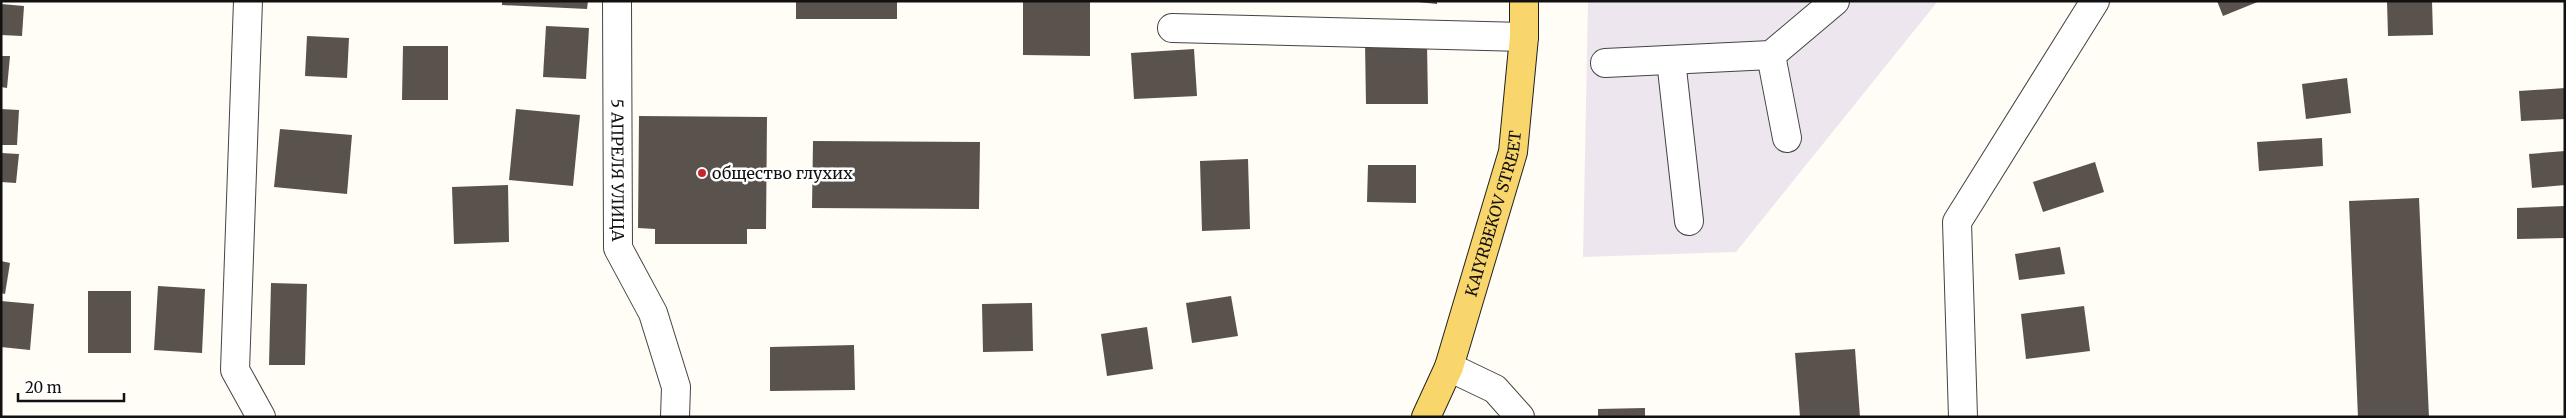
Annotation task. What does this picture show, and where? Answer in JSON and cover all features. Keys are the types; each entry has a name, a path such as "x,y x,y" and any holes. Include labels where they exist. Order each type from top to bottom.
{"main road":[{"name":"KAIYRBEKOV STREET","path":"1426,417 1449,367 1513,152 1524,37 1524,1"}],"street":[{"path":"248,1 235,370 261,417"},
{"name":"5 АПРЕЛЯ УЛИЦА","path":"616,1 618,248 653,313 676,387 675,417"},
{"path":"1605,63 1771,55 1835,1"},
{"path":"1963,417 1957,222 2095,1"},
{"path":"1172,28 1524,37"},
{"path":"1771,55 1787,138"},
{"path":"1671,60 1689,221"},
{"path":"1449,367 1495,389 1520,417"}],"shaded area":[{"path":"1588,1 1938,1 1736,252 1583,257"}],"building":[{"path":"502,1 588,1 587,9 502,5"},
{"path":"796,1 897,1 897,19 796,19"},
{"path":"1023,1 1090,1 1090,56 1023,55"},
{"path":"1409,1 1437,1 1437,4"},
{"path":"2217,1 2260,1 2223,16"},
{"path":"2387,1 2432,1 2433,35 2388,36"},
{"path":"1,4 24,6 22,36 1,35"},
{"path":"546,26 589,28 586,79 543,77"},
{"path":"307,36 349,38 347,78 305,76"},
{"path":"1365,43 1427,43 1428,104 1366,104"},
{"path":"403,46 448,46 448,100 402,100"},
{"path":"1194,49 1197,96 1134,99 1131,53"},
{"path":"1,56 10,56 7,88 1,87"},
{"path":"2347,78 2351,113 2306,119 2302,84"},
{"path":"2565,88 2565,119 2521,121 2519,91"},
{"path":"1,109 19,110 17,145 1,145"},
{"path":"516,109 580,115 573,186 509,180"},
{"name":"общество глухих","path":"639,116 767,117 766,229 747,229 747,244 655,244 655,229 638,228"},
{"path":"280,129 352,135 347,194 274,187"},
{"path":"2322,138 2323,166 2259,171 2257,142"},
{"path":"813,141 980,142 979,209 812,208"},
{"path":"2565,151 2565,185 2532,188 2529,154"},
{"path":"1,153 19,154 16,183 1,182"},
{"path":"1248,159 1250,229 1202,231 1200,161"},
{"path":"2095,162 2104,192 2043,212 2033,182"},
{"path":"1368,165 1416,165 1416,203 1367,202"},
{"path":"508,185 509,242 454,244 452,187"},
{"path":"2419,198 2429,417 2358,417 2349,201"},
{"path":"2565,206 2565,238 2517,239 2517,208"},
{"path":"2060,247 2065,274 2019,280 2015,254"},
{"path":"1,261 10,263 5,294 1,293"},
{"path":"271,283 307,284 305,365 269,365"},
{"path":"158,286 205,289 202,353 154,350"},
{"path":"88,291 131,291 131,353 88,353"},
{"path":"1231,296 1238,336 1192,343 1186,303"},
{"path":"1,301 34,304 30,350 1,347"},
{"path":"1032,303 1033,351 983,352 982,304"},
{"path":"2084,306 2090,351 2026,359 2021,314"},
{"path":"1147,327 1153,369 1107,376 1101,334"},
{"path":"854,345 855,390 770,391 770,347"},
{"path":"1855,349 1860,417 1800,417 1795,353"},
{"path":"1645,408 1645,417 1598,417 1598,409"}],"place":[{"name":"общество глухих","path":"702,173"}]}
